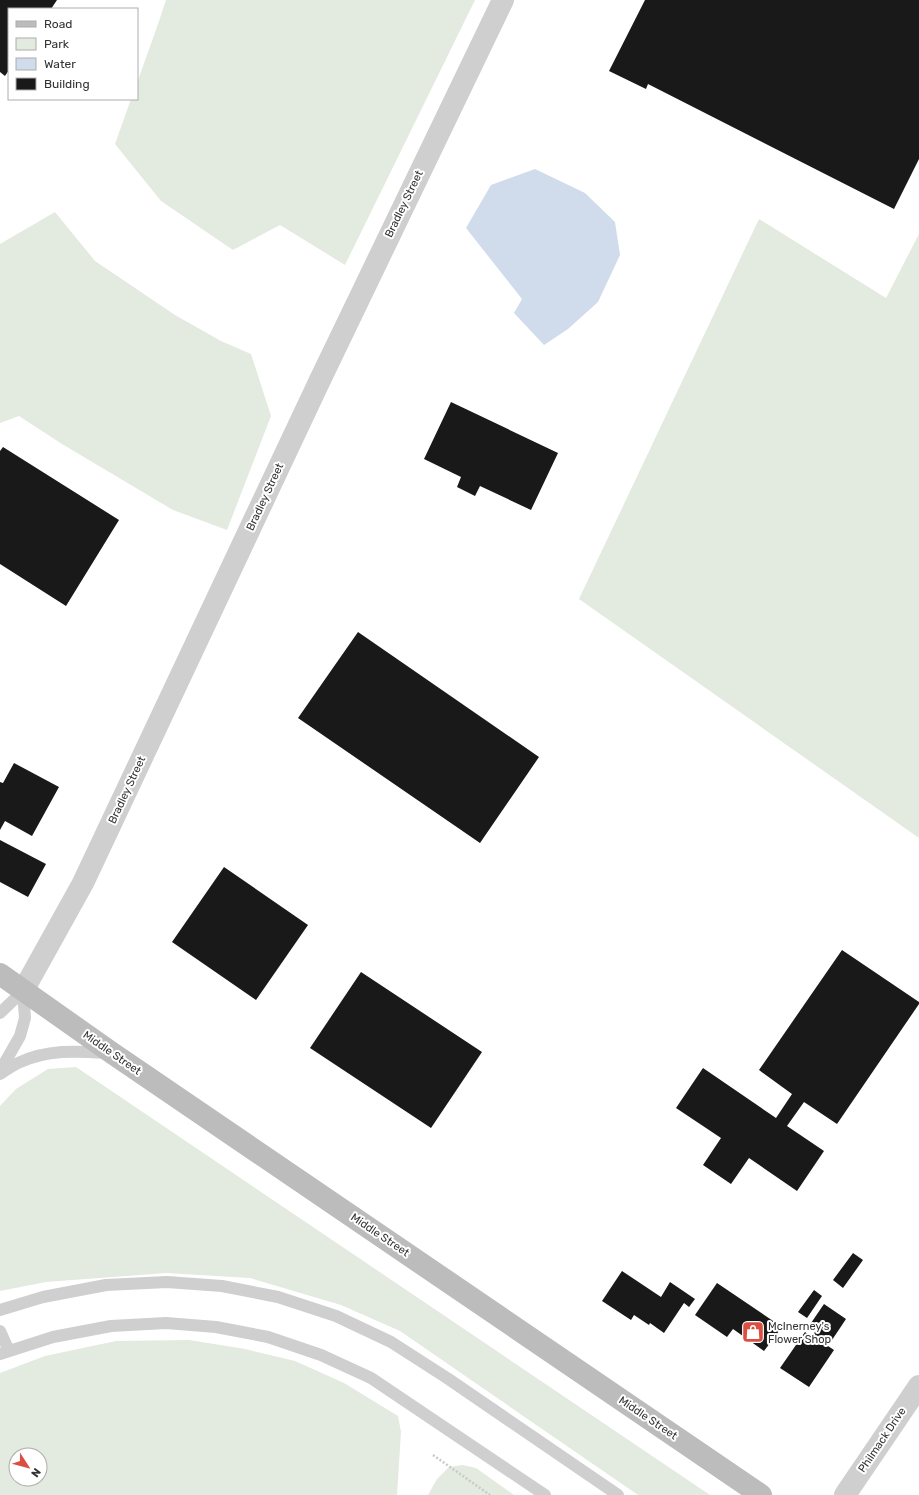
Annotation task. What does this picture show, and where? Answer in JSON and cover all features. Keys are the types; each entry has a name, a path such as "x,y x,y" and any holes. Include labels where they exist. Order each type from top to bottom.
{"street":[{"name":"Bradley Street","path":"23,991 83,883 320,380 503,0"},
{"name":"Middle Street","path":"0,974 112,1053 761,1495"},
{"name":"Philmack Drive","path":"845,1495 919,1386"}],"lane":[{"path":"0,1013 23,991"},
{"path":"0,1073 20,1036 25,1018 23,991"},
{"path":"0,1073 18,1063 45,1053 73,1051 112,1053"},
{"path":"0,1310 43,1297 106,1285 122,1284 167,1282 214,1286 278,1297 336,1316 391,1342 447,1378 618,1495"},
{"path":"0,1331 4,1353 53,1337 111,1326 166,1323 216,1327 268,1337 321,1355 371,1378 545,1495"}],"path":[{"path":"433,1455 490,1495"}],"green space":[{"path":"166,0 475,0 345,265 280,225 233,250 161,201 115,144 131,100 138,100 138,80"},
{"path":"55,212 95,261 175,315 221,341 251,354 271,416 227,530 173,510 62,444 19,416 0,423 0,244"},
{"path":"759,219 886,298 919,234 919,838 579,599"},
{"path":"76,1067 710,1495 638,1495 400,1331 341,1305 250,1278 166,1273 46,1282 0,1291 0,1106 16,1089 48,1069"},
{"path":"189,1340 245,1349 295,1361 344,1383 398,1416 401,1432 397,1495 0,1495 0,1373 45,1356 116,1341"},
{"path":"463,1465 476,1468 514,1495 428,1495 437,1479 449,1467"}],"water":[{"path":"535,169 585,193 615,222 620,255 598,302 568,329 544,345 514,313 522,299 466,228 491,185"}],"building":[{"path":"0,0 57,0 52,8 8,8 8,72 5,76 0,72"},
{"path":"645,0 919,0 919,159 894,209 648,84 646,89 609,71"},
{"path":"451,402 558,453 531,510 480,486 475,496 457,487 461,477 424,459"},
{"path":"3,447 119,520 66,606 0,564 0,451"},
{"path":"358,632 539,757 480,843 298,718"},
{"path":"14,763 59,787 32,836 5,821 0,830 0,782 3,783"},
{"path":"0,840 46,864 28,897 0,882"},
{"path":"224,867 308,925 256,1000 172,942"},
{"path":"842,950 919,1002 919,1004 837,1124 804,1102 787,1126 824,1151 797,1191 749,1158 731,1184 703,1165 721,1138 676,1108 703,1068 776,1118 792,1094 759,1070"},
{"path":"361,972 482,1052 431,1128 310,1048"},
{"path":"853,1253 863,1260 843,1288 833,1280"},
{"path":"622,1271 661,1297 670,1282 695,1299 689,1307 684,1303 664,1333 650,1323 649,1325 634,1315 631,1320 602,1301"},
{"path":"717,1283 782,1327 764,1351 733,1329 727,1337 695,1315"},
{"path":"814,1290 822,1296 807,1318 798,1312"},
{"path":"824,1304 846,1319 832,1340 829,1338 825,1344 834,1350 809,1387 780,1368 805,1332 812,1337 816,1330 809,1326"}],"place":[{"name":"McInerney's Flower Shop","path":"753,1332"}]}
